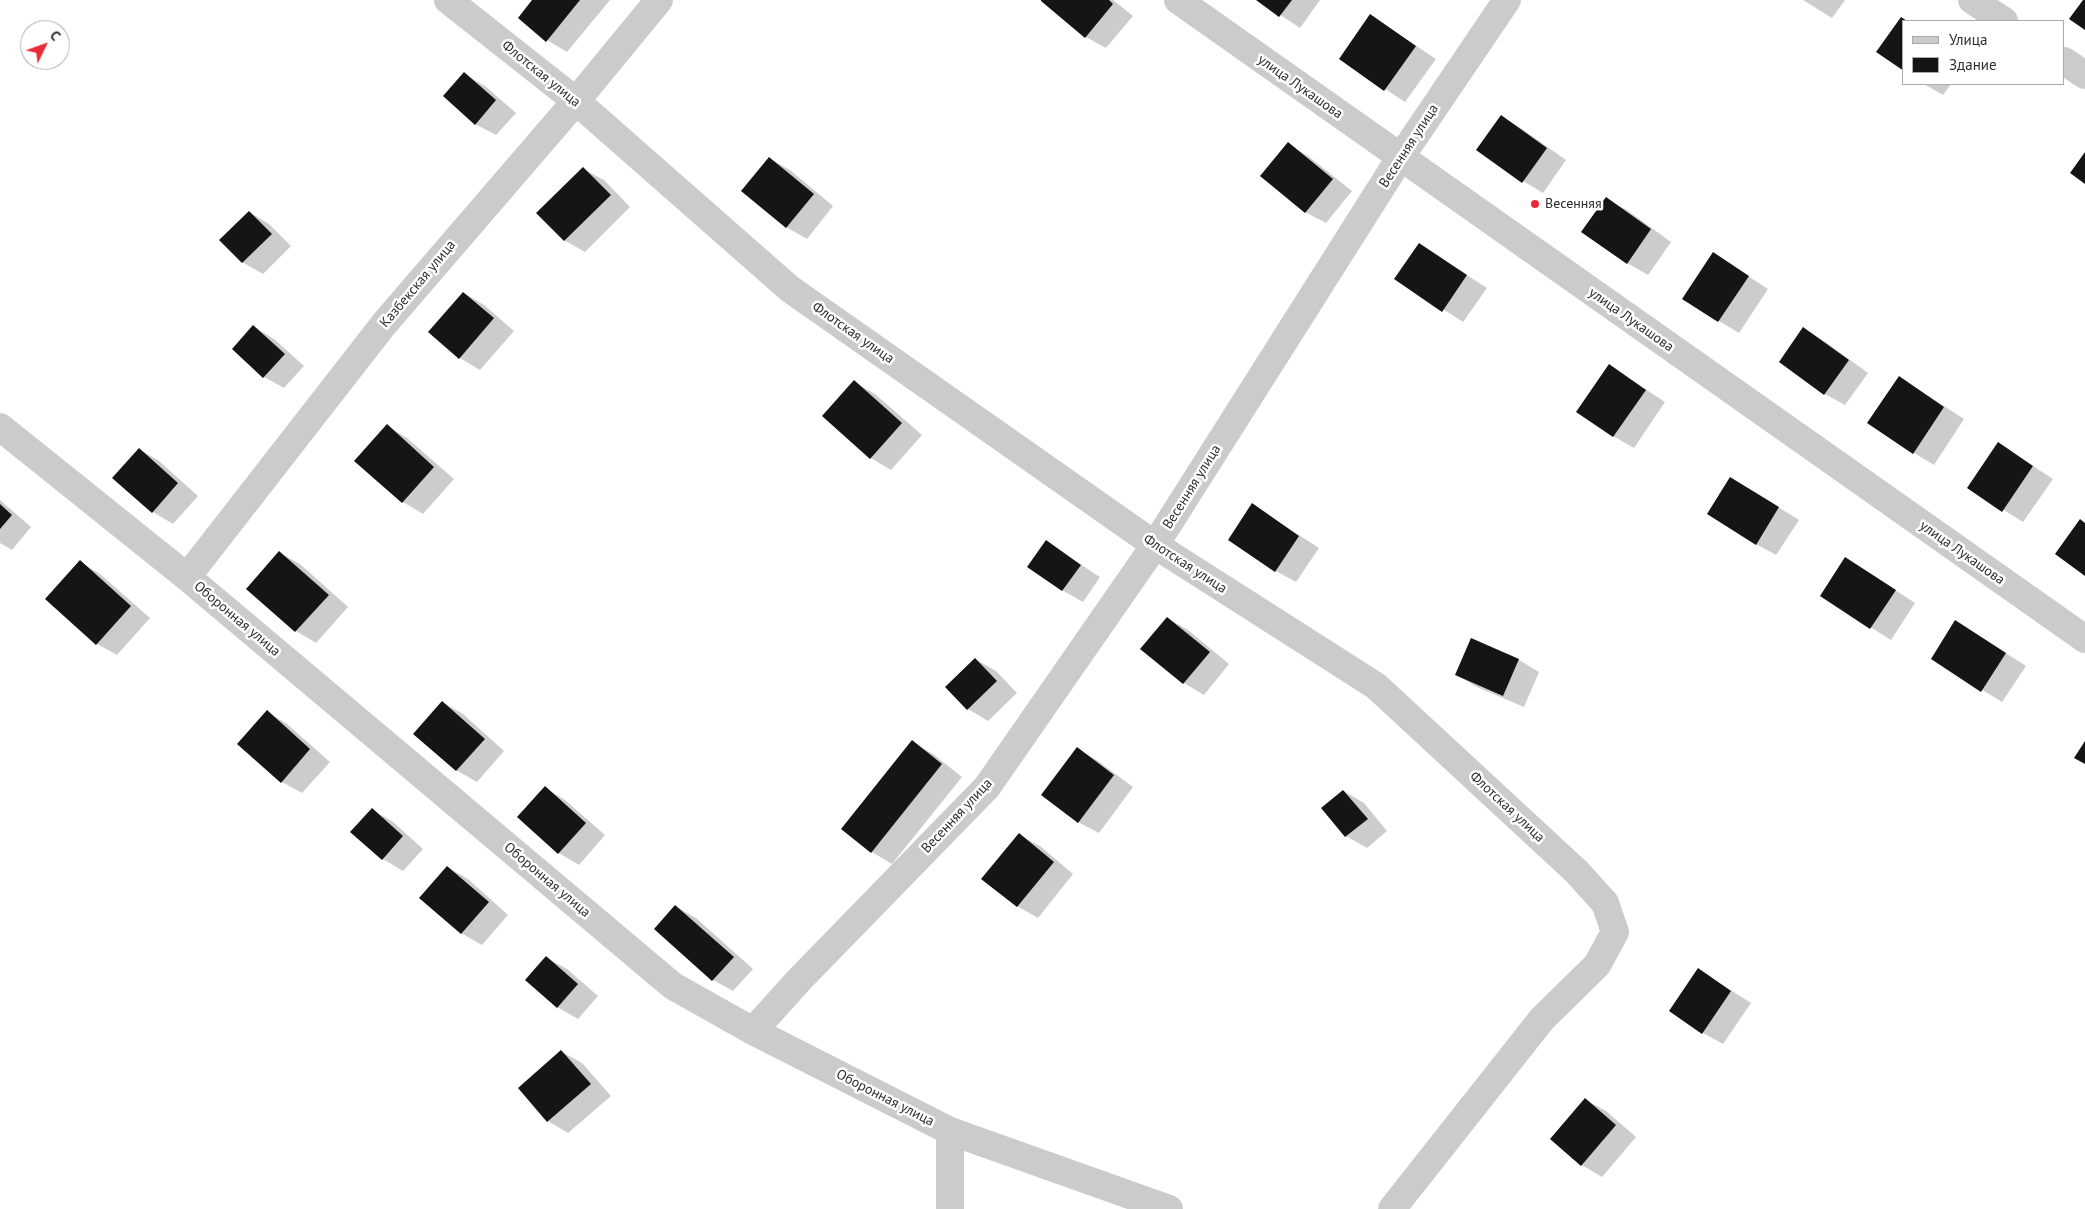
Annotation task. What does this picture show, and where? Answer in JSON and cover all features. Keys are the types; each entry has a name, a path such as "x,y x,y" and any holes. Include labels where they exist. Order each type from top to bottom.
{"street":[{"name":"Флотская улица","path":"448,0 576,101 790,289 1155,546 1376,686 1577,872 1605,903 1615,932 1597,965 1542,1019 1392,1209"},
{"name":"Казбекская улица","path":"187,577 384,324 576,101 659,0"},
{"name":"улица Лукашова","path":"1178,0 2085,639"},
{"name":"Весенняя улица","path":"753,1031 800,979 986,787 1155,546 1400,158 1507,0"},
{"path":"1972,0 2002,20"},
{"path":"2065,62 2085,75"},
{"name":"Оборонная улица","path":"0,427 187,577 673,986 753,1031 950,1131 1169,1209"},
{"path":"950,1131 950,1209"}],"building":[{"path":"532,0 580,0 546,42 518,18"},
{"path":"1041,0 1109,0 1113,4 1085,38"},
{"path":"1256,0 1292,0 1279,17"},
{"path":"2083,0 2085,0 2085,30 2069,19"},
{"path":"1370,14 1416,46 1384,91 1339,59"},
{"path":"1901,17 1906,20 1902,20 1902,70 1876,52"},
{"path":"464,72 496,100 475,125 443,96"},
{"path":"1501,115 1547,148 1522,183 1476,150"},
{"path":"1288,142 1333,179 1305,213 1260,176"},
{"path":"2085,152 2085,184 2070,173"},
{"path":"769,157 814,194 786,228 741,191"},
{"path":"583,167 611,195 564,241 536,213"},
{"path":"1606,197 1651,229 1627,264 1581,232"},
{"path":"249,211 272,234 242,263 219,240"},
{"path":"1419,243 1467,275 1442,312 1394,279"},
{"path":"1713,252 1749,276 1718,322 1682,299"},
{"path":"463,292 494,318 459,359 428,332"},
{"path":"253,325 285,354 263,378 232,349"},
{"path":"1803,327 1849,360 1824,395 1779,362"},
{"path":"1609,364 1646,390 1613,437 1576,412"},
{"path":"1899,376 1944,407 1913,454 1867,423"},
{"path":"854,380 902,423 870,459 822,416"},
{"path":"387,424 434,467 402,503 354,461"},
{"path":"1998,442 2033,466 2002,512 1967,488"},
{"path":"139,448 178,483 152,513 112,478"},
{"path":"1730,477 1779,507 1756,545 1707,514"},
{"path":"1252,503 1299,536 1275,572 1228,540"},
{"path":"0,504 12,515 0,529"},
{"path":"2080,519 2085,523 2085,576 2055,554"},
{"path":"1046,540 1081,565 1062,591 1027,567"},
{"path":"279,551 329,595 295,632 246,589"},
{"path":"1845,557 1896,590 1870,629 1820,596"},
{"path":"80,560 131,606 96,645 45,599"},
{"path":"1167,617 1210,652 1183,684 1140,649"},
{"path":"1955,620 2006,653 1981,692 1931,659"},
{"path":"1471,638 1519,659 1503,696 1455,675"},
{"path":"975,658 997,681 967,710 945,687"},
{"path":"442,701 485,739 456,771 413,734"},
{"path":"267,710 310,749 281,783 237,744"},
{"path":"912,740 942,764 871,853 841,829"},
{"path":"2085,741 2085,764 2074,758"},
{"path":"1077,747 1114,775 1078,823 1041,795"},
{"path":"545,786 586,823 558,854 517,817"},
{"path":"1343,790 1368,819 1345,837 1321,808"},
{"path":"372,808 403,836 382,860 350,832"},
{"path":"1019,833 1054,862 1017,907 981,879"},
{"path":"447,866 489,902 461,934 419,898"},
{"path":"675,905 734,957 712,981 654,929"},
{"path":"546,956 578,984 557,1008 525,980"},
{"path":"1698,968 1731,991 1702,1034 1669,1011"},
{"path":"561,1050 591,1084 547,1122 518,1088"},
{"path":"1585,1098 1616,1125 1581,1166 1550,1139"}],"place":[{"name":"Весенняя","path":"1535,204"}]}
